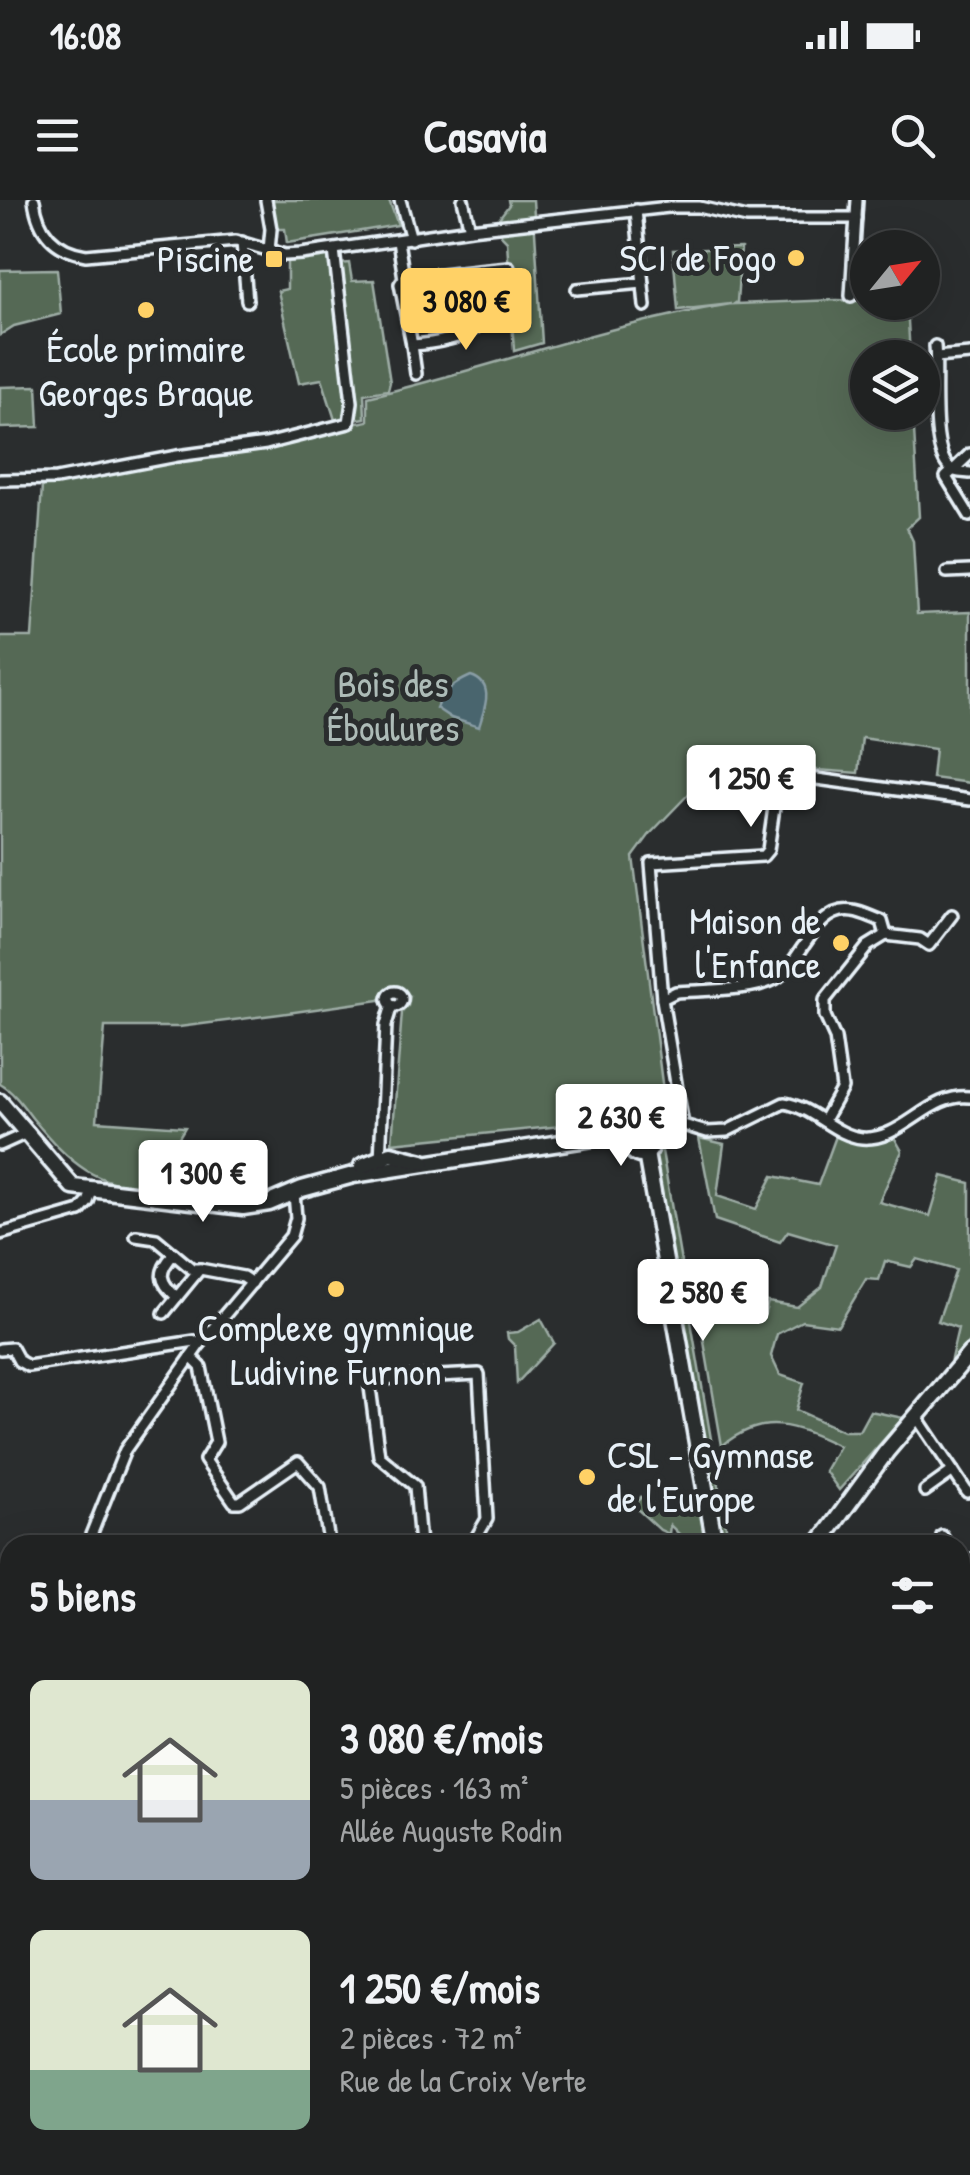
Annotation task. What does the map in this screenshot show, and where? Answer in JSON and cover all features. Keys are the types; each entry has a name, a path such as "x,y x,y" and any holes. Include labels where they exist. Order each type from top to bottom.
{"main road":[{"path":"0,1093 73,1187 244,1207 269,1203 389,1158 423,1162 612,1136 624,1136 642,1144 712,1535"},
{"path":"0,1102 29,1131"},
{"path":"821,1533 968,1358"}],"street":[{"path":"34,200 36,218 46,234 72,252 128,252 239,242 296,254 669,204 747,218 856,218"},
{"path":"266,200 271,229 269,250"},
{"path":"400,200 411,239"},
{"path":"463,200 470,228"},
{"path":"616,200 619,212"},
{"path":"855,230 857,200"},
{"path":"636,210 645,306"},
{"path":"398,240 404,278 400,284 416,374"},
{"path":"239,242 247,300"},
{"path":"0,480 56,480 176,456 266,444 349,423 352,402 334,250"},
{"path":"404,278 509,267"},
{"path":"412,345 433,344 479,325 482,313 478,270"},
{"path":"577,289 643,283"},
{"path":"970,354 936,352 939,447 953,470 970,473"},
{"path":"970,454 946,477 970,516"},
{"path":"947,572 970,571"},
{"path":"680,1124 662,1000 650,863 763,856 768,850 782,778 795,776 970,800"},
{"path":"662,1000 676,992 766,983 780,977 822,922 840,911 851,910 882,920 886,935"},
{"path":"824,1120 842,1088 835,1038 825,1016 825,1000 868,946 886,935 920,939 929,944 952,915"},
{"path":"389,1158 386,1026 392,1005"},
{"path":"642,1144 680,1124 707,1132 727,1131 784,1103 806,1109 861,1138 881,1135 947,1097 970,1097"},
{"path":"0,1144 29,1131"},
{"path":"0,1234 80,1211 93,1189"},
{"path":"91,1535 124,1450 200,1344 291,1236 298,1191"},
{"path":"136,1236 156,1239 192,1269 243,1277 252,1283"},
{"path":"174,1254 160,1274 164,1285 177,1297"},
{"path":"164,1313 200,1269"},
{"path":"0,1349 12,1348 19,1361 28,1366 196,1341 200,1344"},
{"path":"191,1357 202,1366 216,1442 205,1460 217,1481 234,1502 240,1502 292,1464 303,1464 322,1492 328,1535"},
{"path":"419,1535 414,1486 380,1456 370,1386 377,1379 478,1374 487,1519 479,1535"},
{"path":"916,1416 967,1492"},
{"path":"925,1491 953,1471"}],"green space":[{"path":"266,200 389,200 398,225 287,243 285,229 271,229"},
{"path":"508,200 533,200 542,343 514,351 507,241 501,235 499,218 509,205"},
{"name":"Bois des Éboulures","path":"741,248 734,304 850,301 850,320 908,320 909,340 850,340 850,430 914,430 919,517 907,528 913,541 917,614 970,612 970,783 932,778 935,749 862,738 858,773 732,764 708,774 650,834 633,857 667,1122 601,1122 392,1143 402,1012 410,996 403,989 392,989 379,1000 280,1014 179,1027 105,1027 97,1121 185,1127 165,1161 160,1185 119,1184 87,1171 0,1084 0,637 32,637 42,486 368,421 368,397 639,323 731,304 678,310 673,250"},
{"path":"329,256 329,265 349,263 352,281 374,280 390,382 388,390 364,394 365,418 336,423 322,379 299,383 278,291 287,289 287,262"},
{"path":"57,269 61,314 14,326 0,335 0,270"},
{"path":"37,386 39,427 0,428 0,387"},
{"path":"839,1128 861,1138 890,1130 902,1151 879,1202 930,1216 942,1176 970,1183 970,1340 950,1363 958,1328 938,1321 956,1270 917,1259 911,1267 885,1261 879,1280 866,1279 838,1326 802,1321 777,1334 771,1356 780,1375 804,1383 796,1410 843,1431 859,1431 870,1411 903,1418 839,1490 825,1471 839,1446 808,1432 765,1426 737,1435 722,1446 697,1301 764,1317 768,1302 797,1307 822,1287 836,1245 788,1231 780,1242 715,1220 699,1138 724,1144 717,1196 756,1209 773,1176 818,1185"},
{"path":"660,1139 727,1535 717,1535 653,1158"},
{"path":"541,1319 554,1343 517,1383 515,1346 507,1333 518,1332"},
{"path":"688,1494 699,1498 705,1535 680,1535 670,1525 669,1534 634,1506 641,1497 669,1514"}],"water":[{"path":"471,676 486,691 479,727 451,718 436,708 450,688"}],"place":[{"name":"SCI de Fogo","path":"796,258"},
{"name":"Piscine","path":"274,259"},
{"name":"École primaire Georges Braque","path":"146,310"},
{"name":"Maison de l'Enfance","path":"841,943"},
{"name":"Complexe gymnique Ludivine Furnon","path":"336,1289"},
{"name":"CSL - Gymnase de l'Europe","path":"587,1477"}]}
